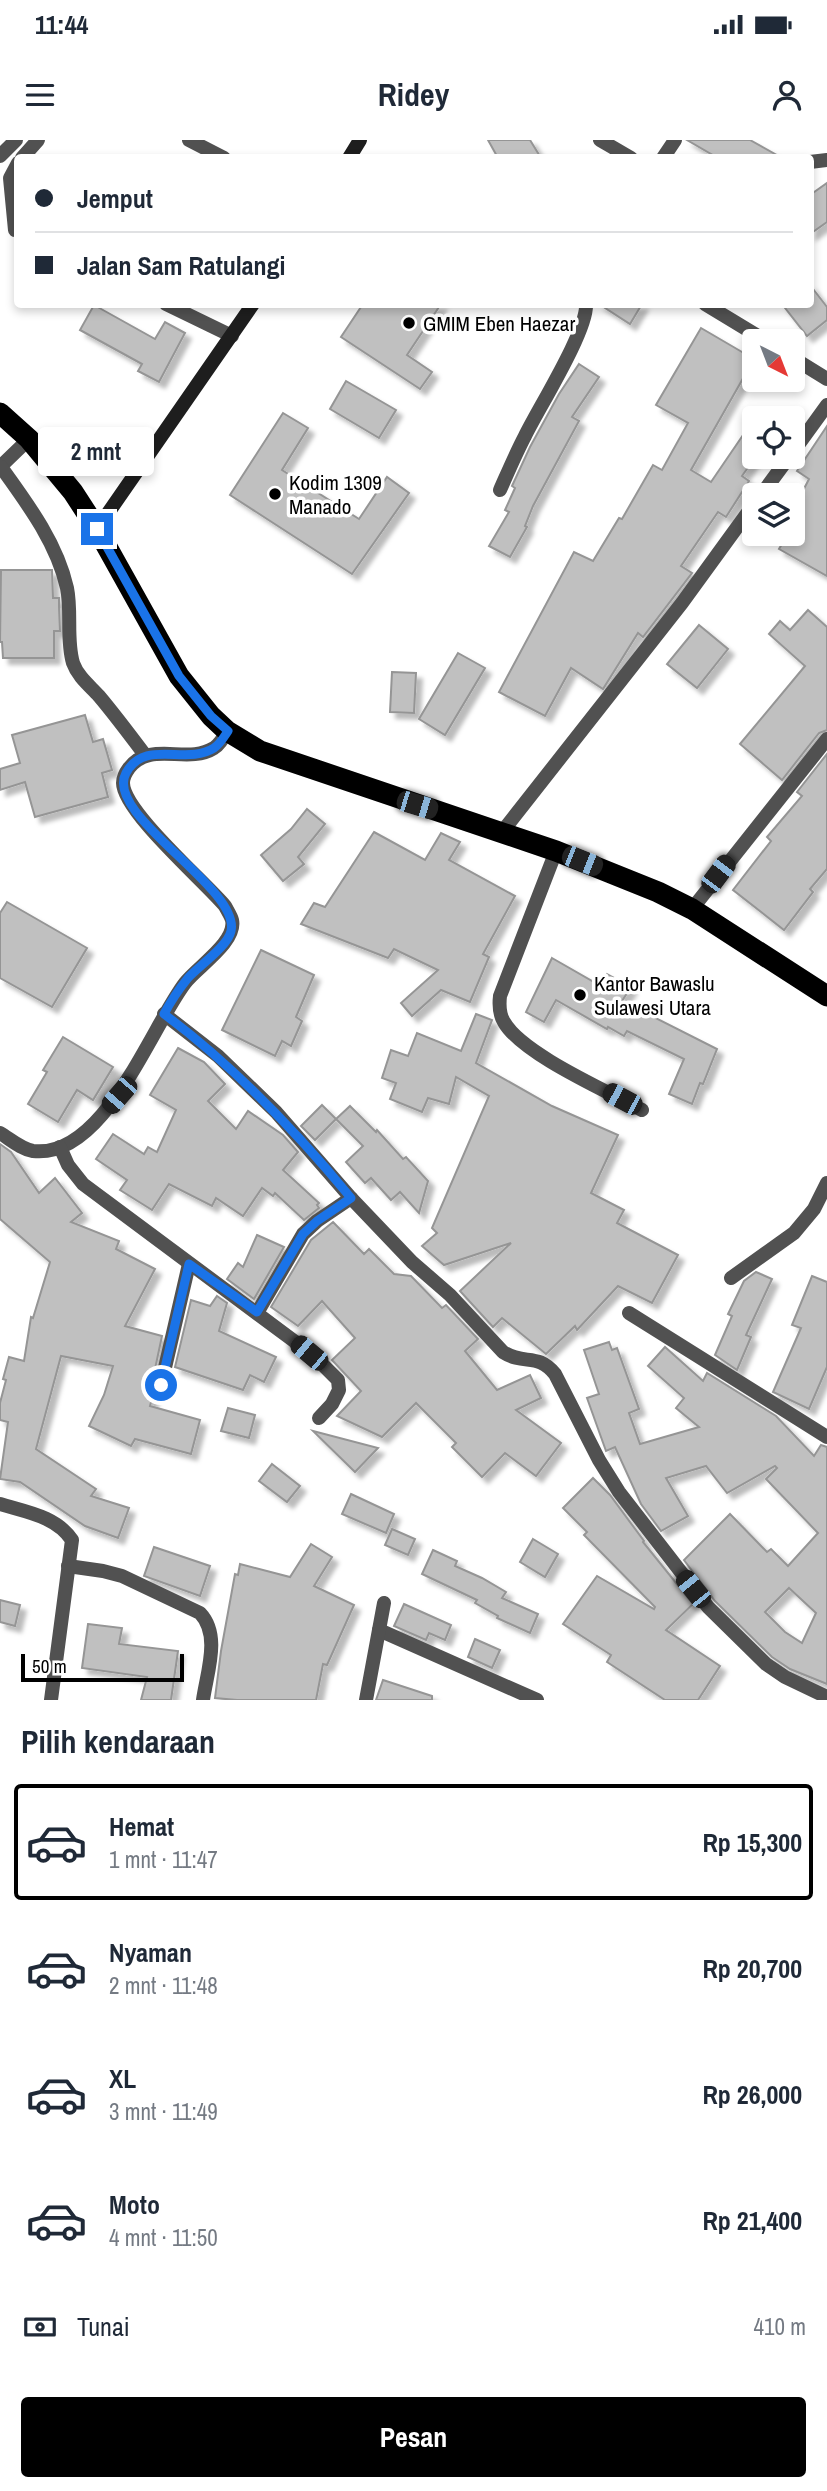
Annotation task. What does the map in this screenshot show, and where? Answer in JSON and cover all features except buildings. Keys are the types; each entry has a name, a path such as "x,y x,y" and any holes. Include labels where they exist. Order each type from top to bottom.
{"highway":[{"path":"0,414 29,439 73,492 97,529 179,676 211,716 228,731 260,751 556,851 658,892 692,909 827,996"}],"main road":[{"path":"97,529 250,308"}],"street":[{"path":"0,156 16,140"},
{"path":"26,154 38,140"},
{"path":"189,140 217,154"},
{"path":"600,140 624,154"},
{"path":"14,170 10,178 14,213"},
{"path":"174,308 232,337"},
{"path":"500,490 523,439 575,340 585,317 586,308"},
{"path":"727,310 751,329"},
{"path":"805,364 827,376"},
{"path":"805,435 827,405"},
{"path":"29,439 1,467 30,509 55,553 68,598 74,664 80,676 103,700 145,755"},
{"path":"502,832 682,603 742,520"},
{"path":"0,1133 33,1151 60,1147 76,1140 119,1095 164,1014 189,977 230,936 232,919 225,906 138,814 123,784 131,765 145,755 200,753 214,748 228,731"},
{"path":"692,909 827,739"},
{"path":"556,851 500,996 499,1007 504,1022 514,1035 534,1050 642,1110"},
{"path":"164,1014 218,1056 262,1097 351,1198 412,1262 450,1295 503,1352 512,1358 539,1360 548,1365 619,1492 708,1607 766,1664 785,1677 827,1698"},
{"path":"60,1147 68,1165 83,1184 257,1312 338,1380 339,1390 332,1404 319,1418"},
{"path":"731,1278 794,1233 814,1209 827,1183"},
{"path":"257,1312 303,1234 351,1198"},
{"path":"161,1385 189,1264"},
{"path":"629,1313 827,1437"},
{"path":"0,1504 50,1520 65,1530 72,1540 51,1700"},
{"path":"68,1566 122,1576 200,1613 209,1623 212,1637 203,1700"},
{"path":"366,1700 384,1603"},
{"path":"379,1630 537,1700"}],"place":[{"name":"GMIM Eben Haezar","path":"409,323"},
{"name":"Kodim 1309 Manado","path":"275,494"},
{"name":"Kantor Bawaslu Sulawesi Utara","path":"580,995"}],"route":[{"path":"97,529 179,676 211,716 228,731 214,748 200,753 145,755 131,765 125,775 123,784 138,814 211,889 232,919 230,936 189,977 164,1014 218,1056 254,1090 351,1198 303,1234 257,1312 189,1264 161,1385"}]}
